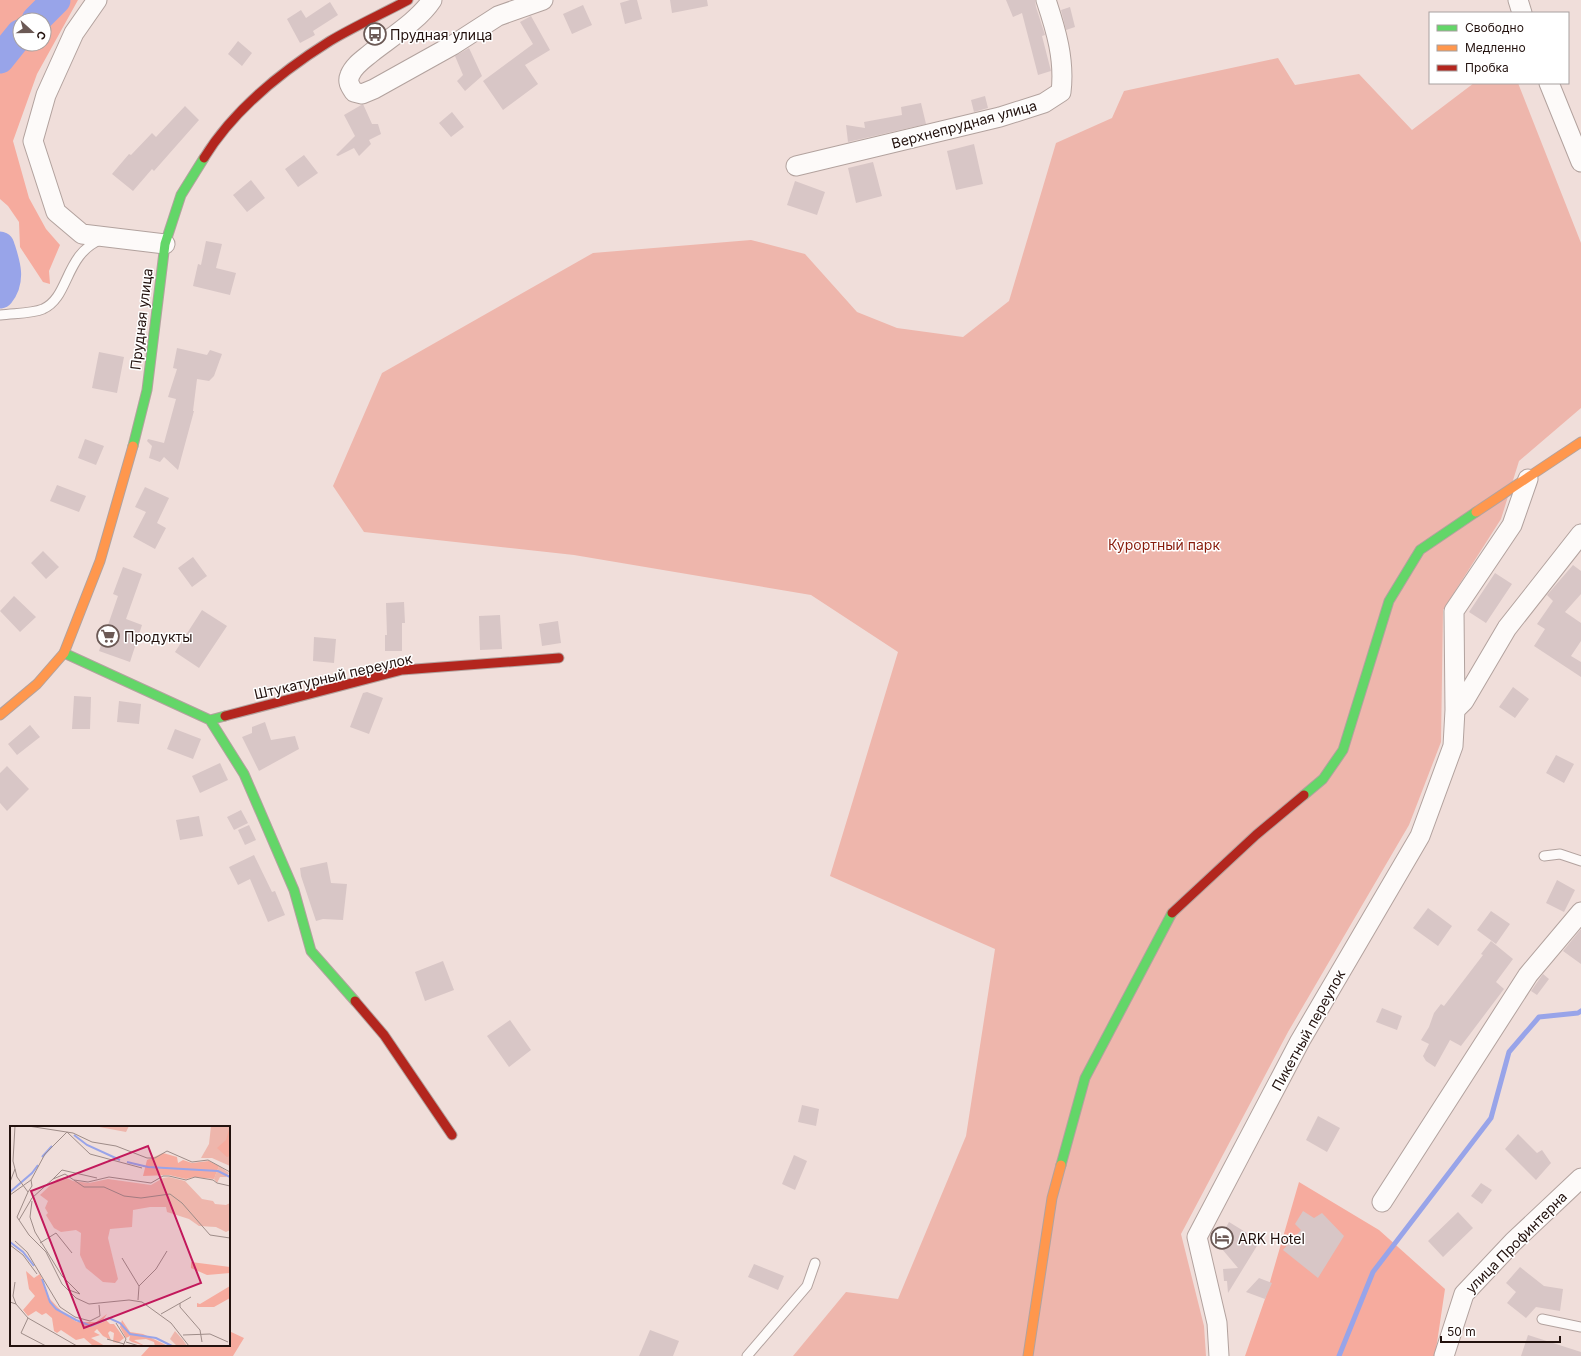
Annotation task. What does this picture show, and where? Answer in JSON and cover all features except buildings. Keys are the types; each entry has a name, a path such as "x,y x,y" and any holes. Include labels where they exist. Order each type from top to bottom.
{"street":[{"path":"97,0 74,32 46,95 33,141 56,212 82,234 164,244"},
{"name":"Прудная улица","path":"0,714 37,684 64,652 100,561 124,482 147,390 164,244 181,195 215,140 265,87 330,41 408,0"},
{"path":"432,0 428,6 413,19 359,62 350,75 349,84 354,92 362,94 374,89 452,45 498,16 544,0"},
{"name":"Верхнепрудная улица","path":"796,166 1000,118 1044,102 1061,92 1063,73 1060,50 1046,0"},
{"path":"1518,0 1522,12"},
{"path":"1549,84 1581,162"},
{"path":"1028,1356 1052,1198 1085,1078 1173,912 1256,835 1323,779 1343,750 1389,601 1420,550 1528,479 1581,442"},
{"name":"Пикетный переулок","path":"1219,1356 1217,1323 1197,1237 1300,1041 1420,836 1453,746 1455,710 1454,611 1512,525 1528,479"},
{"path":"1455,710 1464,701 1507,628 1581,534"},
{"path":"64,652 210,720 244,774 294,890 311,951 384,1035 452,1135"},
{"name":"Штукатурный переулок","path":"210,720 402,670 559,658"},
{"path":"1382,1202 1528,975 1581,912"},
{"name":"улица Профинтерна","path":"1444,1356 1464,1294 1513,1242 1581,1178"}],"lane":[{"path":"0,315 42,310 49,306 59,295 67,276 81,252 95,242 109,237"},
{"path":"1544,856 1560,854 1581,861"},
{"path":"747,1356 807,1286 816,1262"},
{"path":"1542,1319 1581,1327"}],"green space":[{"name":"Курортный парк","path":"1278,58 1295,85 1359,74 1412,130 1473,84 1518,84 1581,243 1581,408 1519,461 1501,519 1443,610 1441,742 1409,825 1288,1032 1181,1234 1204,1326 1206,1356 793,1356 846,1292 898,1299 966,1136 995,949 830,876 898,652 811,595 574,555 364,532 333,486 382,373 593,253 751,240 805,254 857,312 897,328 963,337 1009,301 1056,143 1112,118 1124,91"}],"shaded area":[{"path":"0,0 78,0 52,47 52,12 12,12 12,52 49,52 37,74 13,141 29,198 46,229 60,245 49,271 50,284 43,282 20,247 19,222 8,206 0,199"},
{"path":"1299,1182 1379,1230 1445,1289 1435,1356 1245,1356 1265,1299"},
{"path":"230,1331 244,1338 233,1356 141,1356 150,1346 230,1346"}],"waterway":[{"path":"44,12 56,0"},
{"path":"0,59 12,44"},
{"path":"0,246 7,276 4,288 0,294"},
{"path":"1339,1356 1373,1272 1491,1118 1509,1052 1539,1017 1578,1013 1581,1011"}],"traffic: fast":[{"path":"133,446 147,390 165,244 181,195 204,158"},
{"path":"1304,795 1323,779 1343,750 1389,601 1420,550 1476,512"},
{"path":"64,653 210,720 225,716"},
{"path":"210,720 244,774 294,890 311,951 355,1001"},
{"path":"1061,1165 1085,1078 1172,913"}],"traffic: slow":[{"path":"1476,512 1581,442"},
{"path":"0,715 37,684 64,653 100,561 133,446"},
{"path":"1028,1356 1052,1198 1061,1165"}],"traffic: jam":[{"path":"204,158 216,140 244,107 277,78 330,41 408,0"},
{"path":"225,716 402,670 559,658"},
{"path":"1172,913 1256,835 1304,795"},
{"path":"355,1001 384,1035 452,1135"}],"place":[{"name":"Прудная улица","path":"375,34"},
{"name":"Продукты","path":"108,636"},
{"name":"ARK Hotel","path":"1222,1238"}]}
